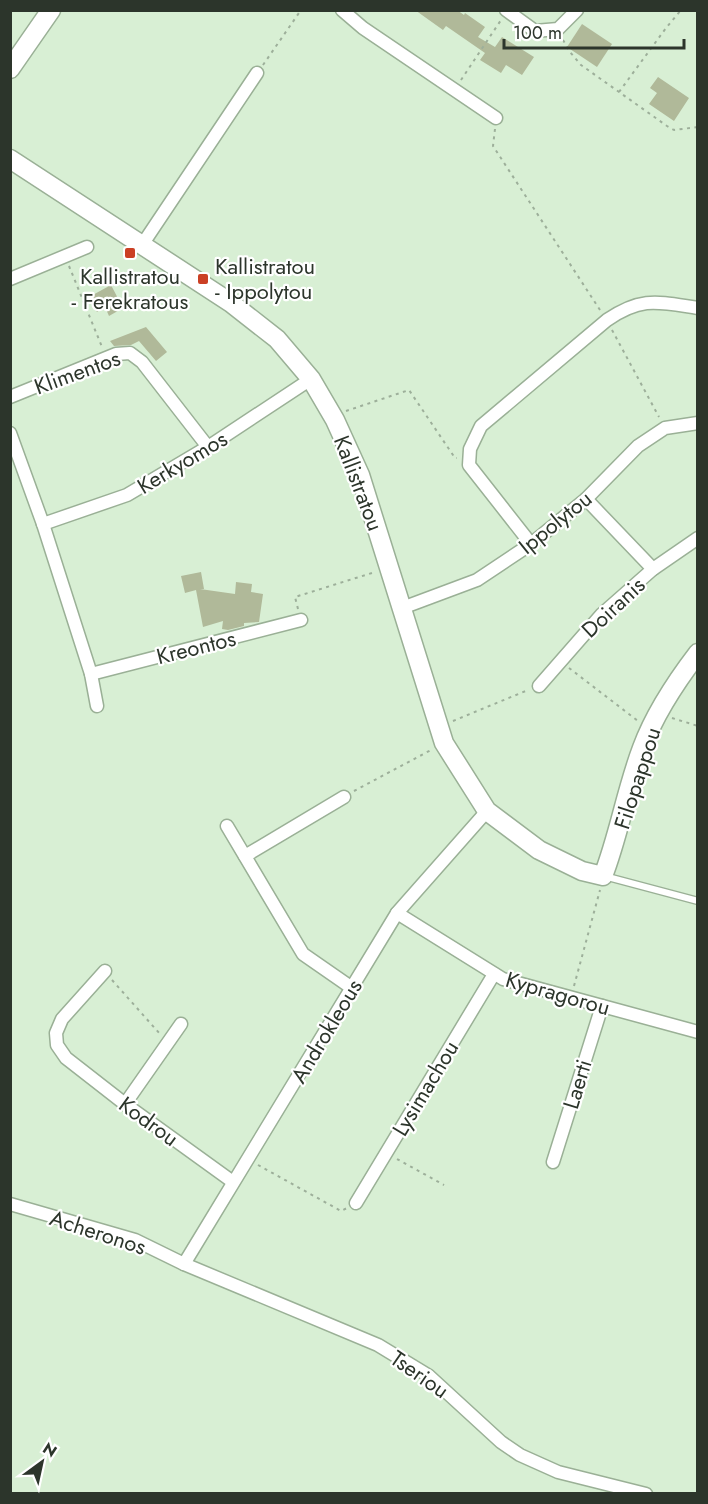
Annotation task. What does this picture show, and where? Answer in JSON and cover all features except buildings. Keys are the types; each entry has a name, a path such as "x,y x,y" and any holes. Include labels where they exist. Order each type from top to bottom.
{"street":[{"path":"10,69 51,10"},
{"path":"342,10 363,28 496,118"},
{"path":"507,11 535,31 558,29 577,10"},
{"path":"141,244 257,73"},
{"name":"Kallistratou","path":"10,159 240,310 277,339 311,379 332,415 360,475 442,735 487,811 539,850 582,871 603,876"},
{"path":"10,279 87,247"},
{"path":"531,544 468,465 470,449 481,426 607,320 625,308 655,301 698,308"},
{"name":"Klimentos","path":"10,397 116,354 130,353 142,362 208,447"},
{"name":"Kerkyomos","path":"43,524 127,495 208,447 311,379"},
{"name":"Ippolytou","path":"402,608 477,580 531,544 586,500 638,446 665,428 698,423"},
{"path":"10,433 43,524 91,674 97,706"},
{"path":"586,500 653,570"},
{"name":"Doiranis","path":"538,686 602,614 653,570 698,538"},
{"name":"Kreontos","path":"91,674 301,620"},
{"name":"Filopappou","path":"603,876 614,850 642,749 665,698 698,653"},
{"path":"245,856 344,797"},
{"name":"Androkleous","path":"184,1264 398,913 487,811"},
{"path":"227,826 303,954 352,988"},
{"name":"Kypragorou","path":"398,913 503,979 698,1032"},
{"name":"Kodrou","path":"105,971 63,1019 56,1033 57,1045 66,1058 125,1104 233,1182"},
{"name":"Lysimachou","path":"356,1203 494,974"},
{"name":"Laerti","path":"553,1162 602,1006"},
{"path":"125,1104 181,1024"},
{"name":"Acheronos","path":"10,1204 135,1240 184,1264"},
{"name":"Tseriou","path":"184,1264 386,1350 429,1376 501,1442 520,1455 558,1472 646,1494"}],"lane":[{"path":"603,876 698,901"}],"path":[{"path":"257,73 301,10"},
{"path":"619,92 681,10"},
{"path":"454,90 507,11"},
{"path":"558,29 570,52 581,65 619,92 674,130 698,128"},
{"path":"496,118 493,146 607,320 665,428"},
{"path":"63,257 74,275 106,358"},
{"path":"332,415 409,390 455,458 469,458"},
{"path":"301,620 295,597 389,567"},
{"path":"559,661 650,731"},
{"path":"344,797 442,735 538,686"},
{"path":"658,714 698,726"},
{"path":"571,998 603,876"},
{"path":"105,971 167,1043"},
{"path":"386,1153 444,1185"},
{"path":"248,1159 341,1211 356,1203"}],"place":[{"name":"Kallistratou - Ferekratous","path":"130,253"},
{"name":"Kallistratou - Ippolytou","path":"203,279"}]}
